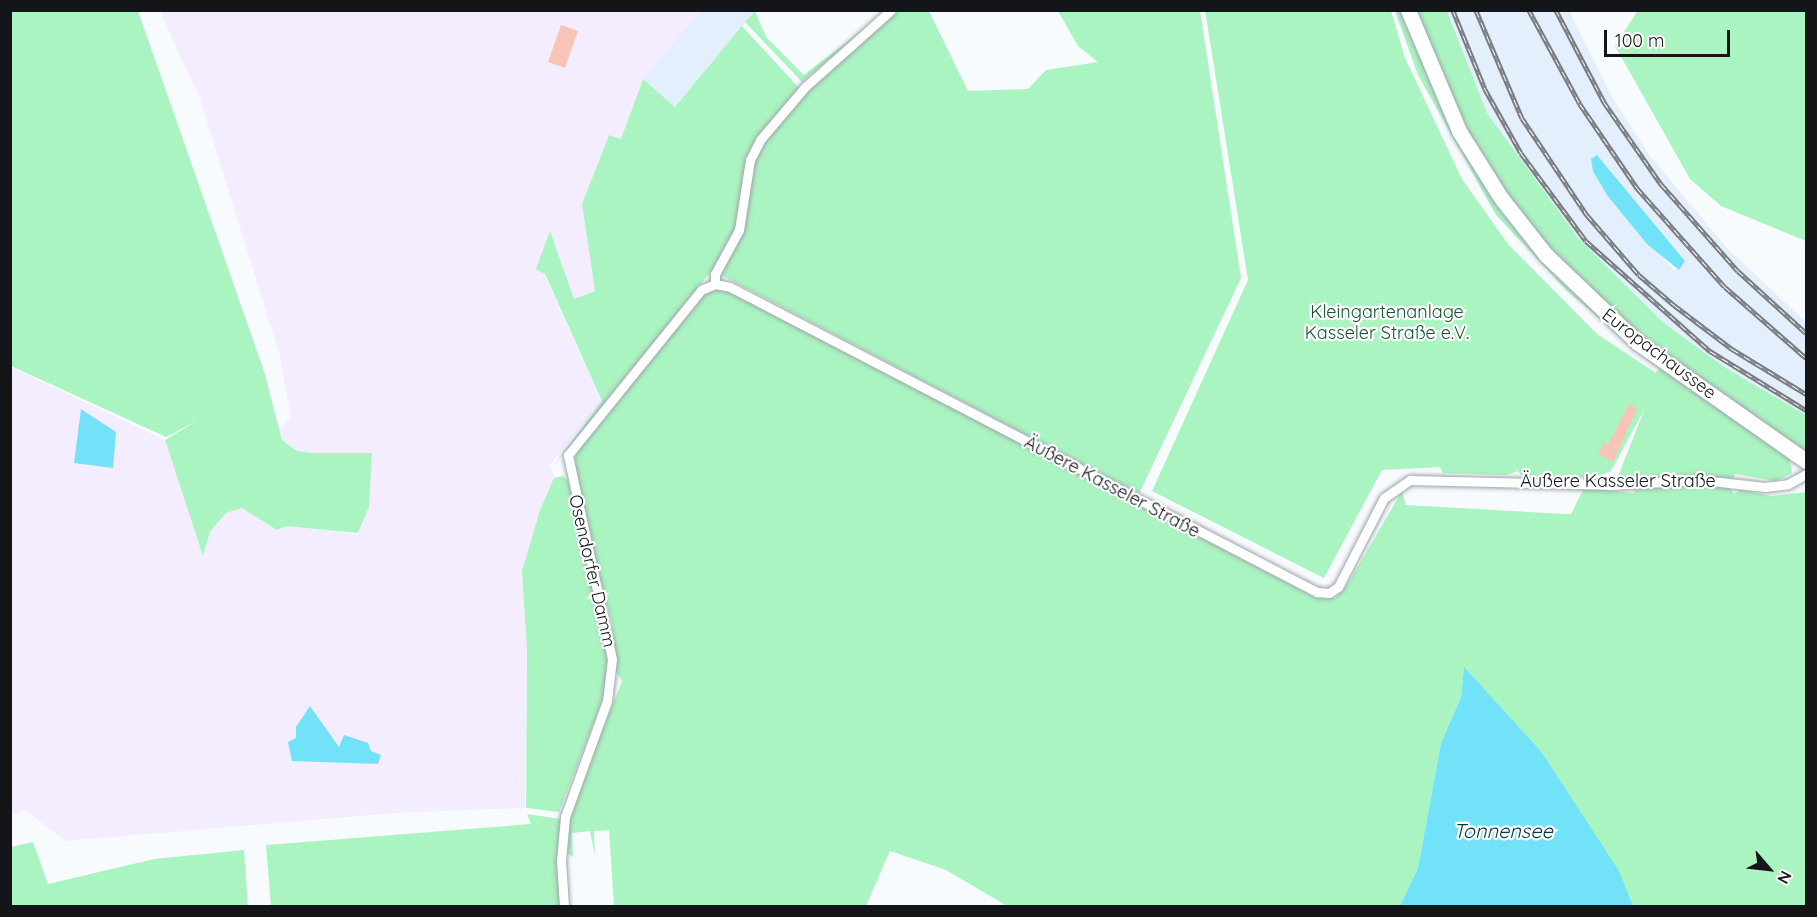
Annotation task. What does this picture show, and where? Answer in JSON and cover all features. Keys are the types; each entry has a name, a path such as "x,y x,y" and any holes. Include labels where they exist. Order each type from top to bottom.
{"main road":[{"name":"Europachaussee","path":"1408,10 1436,84 1474,157 1546,255 1638,343 1806,461"}],"street":[{"path":"715,284 715,274 739,230 750,160 760,140 805,87 891,10"},
{"name":"Äußere Kasseler Straße","path":"715,284 730,287 1317,592 1329,593 1338,587 1384,498 1410,480 1609,485 1702,480 1765,487 1788,484 1806,474"},
{"name":"Osendorfer Damm","path":"564,906 561,861 565,817 607,701 612,659 568,455 701,290 715,284"}],"shaded area":[{"path":"160,11 700,11 643,79 621,139 609,135 582,204 595,291 574,299 550,232 544,274 602,401 550,465 556,482 540,510 522,571 527,651 525,808 394,813 65,841 26,810 11,816 11,367 165,440 203,555 210,532 226,513 243,508 277,530 287,523 358,535 369,507 372,454 297,451 282,440 279,429 291,418 280,356 200,99"},
{"path":"700,11 754,12 675,107 643,79"},
{"path":"1447,11 1569,11 1613,99 1650,156 1727,248 1806,322 1806,415 1726,368 1664,323 1579,239 1487,113","holes":["1604,160 1617,183 1684,261 1674,270 1607,195"]}],"green space":[{"path":"11,10 138,11 264,371 282,440 297,451 372,453 369,507 358,533 286,526 277,530 242,508 226,513 210,532 203,556 165,440 197,421 166,437 11,366"},
{"name":"Kleingartenanlage Kasseler Straße e.V.","path":"1205,10 1391,11 1405,58 1462,179 1508,244 1597,334 1656,373 1659,369 1567,291 1496,215 1418,75 1395,11 1403,11 1444,112 1560,278 1594,311 1790,459 1792,473 1776,481 1735,474 1734,478 1617,479 1645,408 1611,471 1594,478 1521,475 1518,471 1506,475 1443,473 1440,467 1382,470 1324,578 1152,491 1248,280"},
{"path":"1638,10 1806,11 1806,241 1721,206 1690,179 1615,46"},
{"path":"755,11 766,37 804,75 886,11 802,82 745,22"},
{"path":"896,11 929,11 968,91 1028,89 1046,70 1098,62 1078,46 1058,11 1200,11 1241,278 1139,494 719,274 730,253 749,172 761,143 815,80"},
{"path":"1412,11 1447,11 1487,113 1579,239 1664,323 1726,368 1806,415 1806,453 1643,340 1549,253 1474,149"},
{"path":"742,26 799,88 757,138 738,223 713,269 551,469 602,401 545,274 536,269 550,231 574,299 595,291 582,204 609,135 621,139 643,79 675,107"},
{"path":"714,288 739,295 1316,598 1335,598 1346,587 1402,491 1406,505 1566,514 1571,514 1584,488 1634,493 1636,487 1694,482 1730,488 1734,494 1740,490 1772,496 1806,492 1806,906 1633,906 1618,871 1541,751 1464,668 1461,697 1441,743 1418,868 1400,906 1007,906 946,870 890,851 866,906 614,906 609,830 594,831 595,856 590,831 572,833 573,857 565,852 569,814 622,681 615,670 612,624 574,478 577,449 698,299"},
{"path":"562,476 568,480 608,647 607,689 559,812 526,808 527,651 522,571 540,510 554,478"},
{"path":"527,814 561,819 562,906 271,906 266,845 531,824"},
{"path":"33,842 48,884 154,859 244,850 248,906 11,906 11,847"}],"water":[{"path":"1597,155 1685,261 1679,270 1647,244 1607,195 1593,171 1591,159"},
{"path":"81,409 116,432 113,468 74,463"},
{"name":"Tonnensee","path":"1464,667 1541,751 1619,871 1633,906 1400,906 1418,868 1441,743 1461,697"},
{"path":"310,706 339,747 344,735 368,743 371,751 381,755 378,764 292,761 288,742 296,738 296,727"}],"building":[{"path":"561,25 578,31 565,68 548,62"},
{"path":"1629,404 1637,408 1613,462 1598,454 1604,443 1608,445"}],"railway":[{"path":"1453,10 1485,89 1521,153 1586,241 1710,351 1806,410"},
{"path":"1476,10 1522,118 1587,215 1639,275 1674,305 1732,349 1806,394"},
{"path":"1529,10 1580,104 1637,188 1725,287 1806,358"},
{"path":"1556,10 1604,102 1661,184 1738,271 1806,333"}]}
